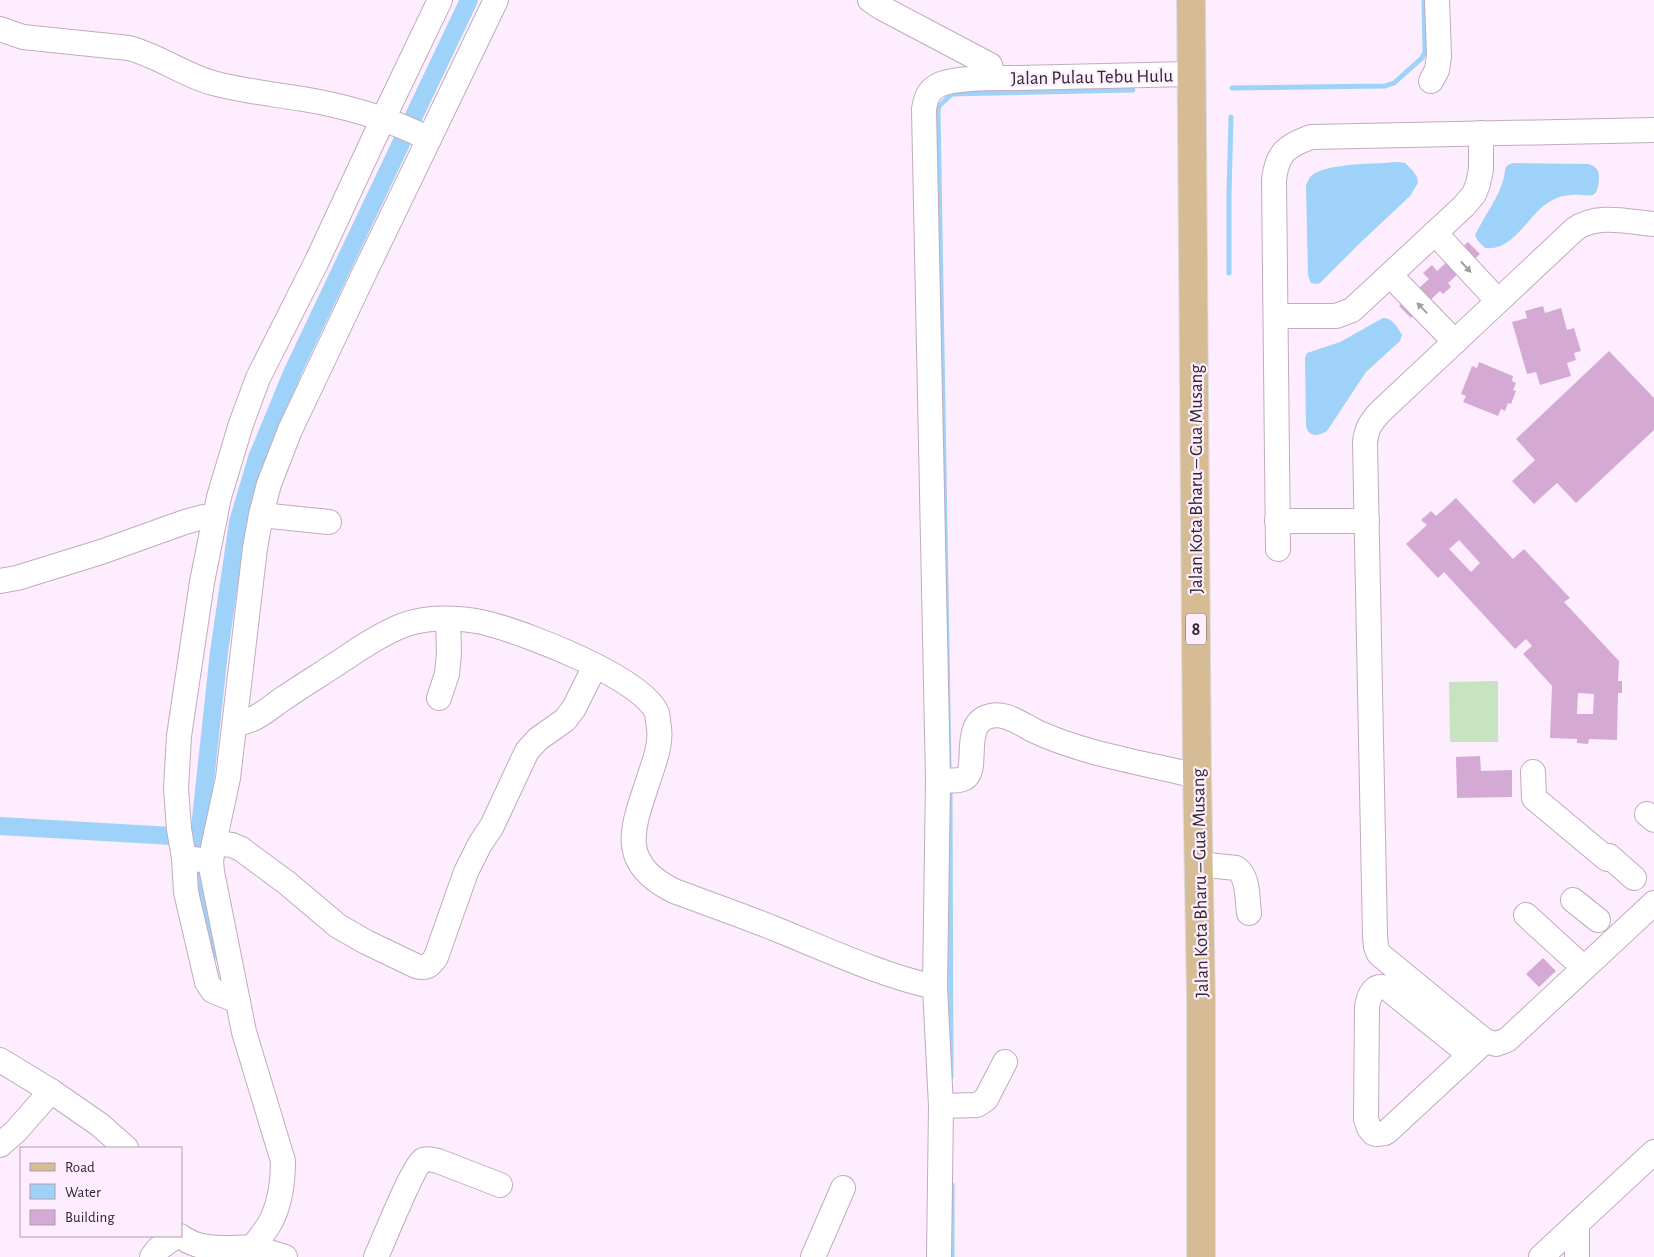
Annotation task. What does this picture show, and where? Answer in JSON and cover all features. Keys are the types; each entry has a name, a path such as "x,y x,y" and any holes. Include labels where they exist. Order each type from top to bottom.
{"main road":[{"name":"Jalan Kota Bharu – Gua Musang","path":"1191,0 1197,774 1201,998 1201,1257"}],"street":[{"path":"238,1001 213,991 208,982 186,892 176,788 178,755 191,652 202,582 219,497 238,432 258,378 318,261 440,0"},
{"path":"239,1252 273,1217 282,1186 283,1161 244,1032 212,872 212,852 228,778 255,548 261,515 269,484 290,430 426,138 496,0"},
{"name":"Jalan Pulau Tebu Hulu","path":"870,0 990,64 993,78 1192,74"},
{"path":"1430,81 1437,70 1439,56 1437,0"},
{"path":"0,29 23,37 129,48 145,52 212,83 306,99 346,108 385,120 426,138"},
{"path":"938,1257 949,1106 936,987 948,780 924,110 929,91 939,85 951,81 993,78"},
{"path":"1278,549 1274,180 1276,166 1286,149 1294,143 1310,137 1654,130"},
{"path":"1276,316 1336,316 1352,310 1464,206 1474,194 1481,169 1481,133"},
{"path":"1478,1048 1385,960 1379,954 1376,947 1366,432 1369,424 1454,342 1583,223 1592,220 1603,220 1654,224"},
{"path":"1434,233 1498,301"},
{"path":"1390,275 1454,342"},
{"path":"261,515 329,522"},
{"path":"0,581 17,578 82,558 186,522 204,517 215,517"},
{"path":"1277,521 1367,520"},
{"path":"235,724 242,724 258,718 286,697 384,634 414,622 448,618 481,621 520,632 595,666 629,684 648,699 657,714 660,734 658,751 635,821 633,838 636,856 644,870 658,883 860,964 914,982 936,987"},
{"path":"439,698 447,674 449,653 448,618"},
{"path":"184,858 212,852 232,845 241,849 287,883 338,926 366,942 424,968 430,965 436,958 466,872 480,844 492,826 527,751 538,739 565,720 574,708 595,666"},
{"path":"948,780 967,777 970,771 974,734 977,725 983,718 997,715 1006,716 1040,733 1103,753 1184,773 1197,774"},
{"path":"1533,772 1534,798 1634,878"},
{"path":"1198,864 1236,868 1241,871 1245,878 1249,914"},
{"path":"1573,900 1598,920"},
{"path":"1478,1048 1387,988 1379,987 1371,991 1367,1007 1366,1119 1371,1131 1376,1134 1385,1133 1478,1048 1507,1040 1654,903"},
{"path":"1526,915 1584,968"},
{"path":"0,1060 51,1091 100,1125 125,1147"},
{"path":"949,1106 977,1106 986,1099 1005,1062"},
{"path":"0,1145 16,1131 51,1091"},
{"path":"1541,1257 1654,1152"},
{"path":"376,1257 404,1192 418,1165 424,1160 438,1161 500,1185"},
{"path":"813,1257 843,1188"},
{"path":"1577,1224 1577,1257"},
{"path":"152,1257 158,1249 175,1237"},
{"path":"182,1237 189,1242 208,1248 285,1257"}],"green space":[{"path":"1498,681 1498,742 1450,742 1449,682"}],"water":[{"path":"1405,163 1417,177 1418,183 1410,196 1320,283 1311,283 1308,275 1306,186 1309,178 1315,173 1333,167"},
{"path":"1514,163 1589,164 1599,173 1598,188 1593,195 1565,196 1551,201 1542,207 1510,240 1494,248 1485,248 1475,235 1499,192 1506,167"},
{"path":"1383,318 1392,321 1396,326 1402,335 1400,341 1366,372 1327,431 1318,435 1309,433 1306,426 1305,358 1307,353 1340,342"}],"building":[{"path":"1468,242 1480,254 1448,283 1451,287 1443,294 1440,291 1411,318 1399,306 1429,279 1423,273 1432,265 1437,271"},
{"path":"1543,306 1545,313 1561,308 1567,330 1574,328 1581,351 1574,353 1576,360 1567,363 1571,376 1540,385 1536,372 1527,374 1512,322 1527,318 1525,311"},
{"path":"1609,351 1654,398 1654,430 1576,503 1557,483 1534,504 1512,481 1535,460 1516,439"},
{"path":"1479,362 1513,376 1512,381 1516,383 1513,390 1516,391 1511,404 1508,403 1505,411 1501,409 1498,416 1463,402 1466,396 1461,394 1472,366 1477,368"},
{"path":"1456,498 1513,559 1524,549 1570,598 1564,602 1619,661 1618,681 1622,681 1622,693 1618,693 1617,740 1589,739 1588,744 1577,743 1577,739 1550,738 1552,686 1523,654 1532,646 1526,639 1515,649 1444,572 1438,578 1406,544 1427,525 1421,520 1431,511 1436,516","holes":["1459,540 1480,563 1471,572 1449,549","1578,693 1594,694 1593,714 1577,714"]},
{"path":"1480,756 1481,771 1512,770 1512,797 1457,798 1456,757"},
{"path":"1543,958 1556,971 1539,987 1526,974"}],"waterway":[{"path":"198,846 219,652 238,522 257,458 293,371 469,0"},
{"path":"1232,88 1385,86 1394,83 1422,58 1425,52 1424,0"},
{"path":"949,767 939,106 952,94 1133,90"},
{"path":"1229,273 1231,117"},
{"path":"950,790 951,1077"},
{"path":"0,826 172,836"},
{"path":"198,870 216,950"},
{"path":"952,1185 952,1257"}]}
